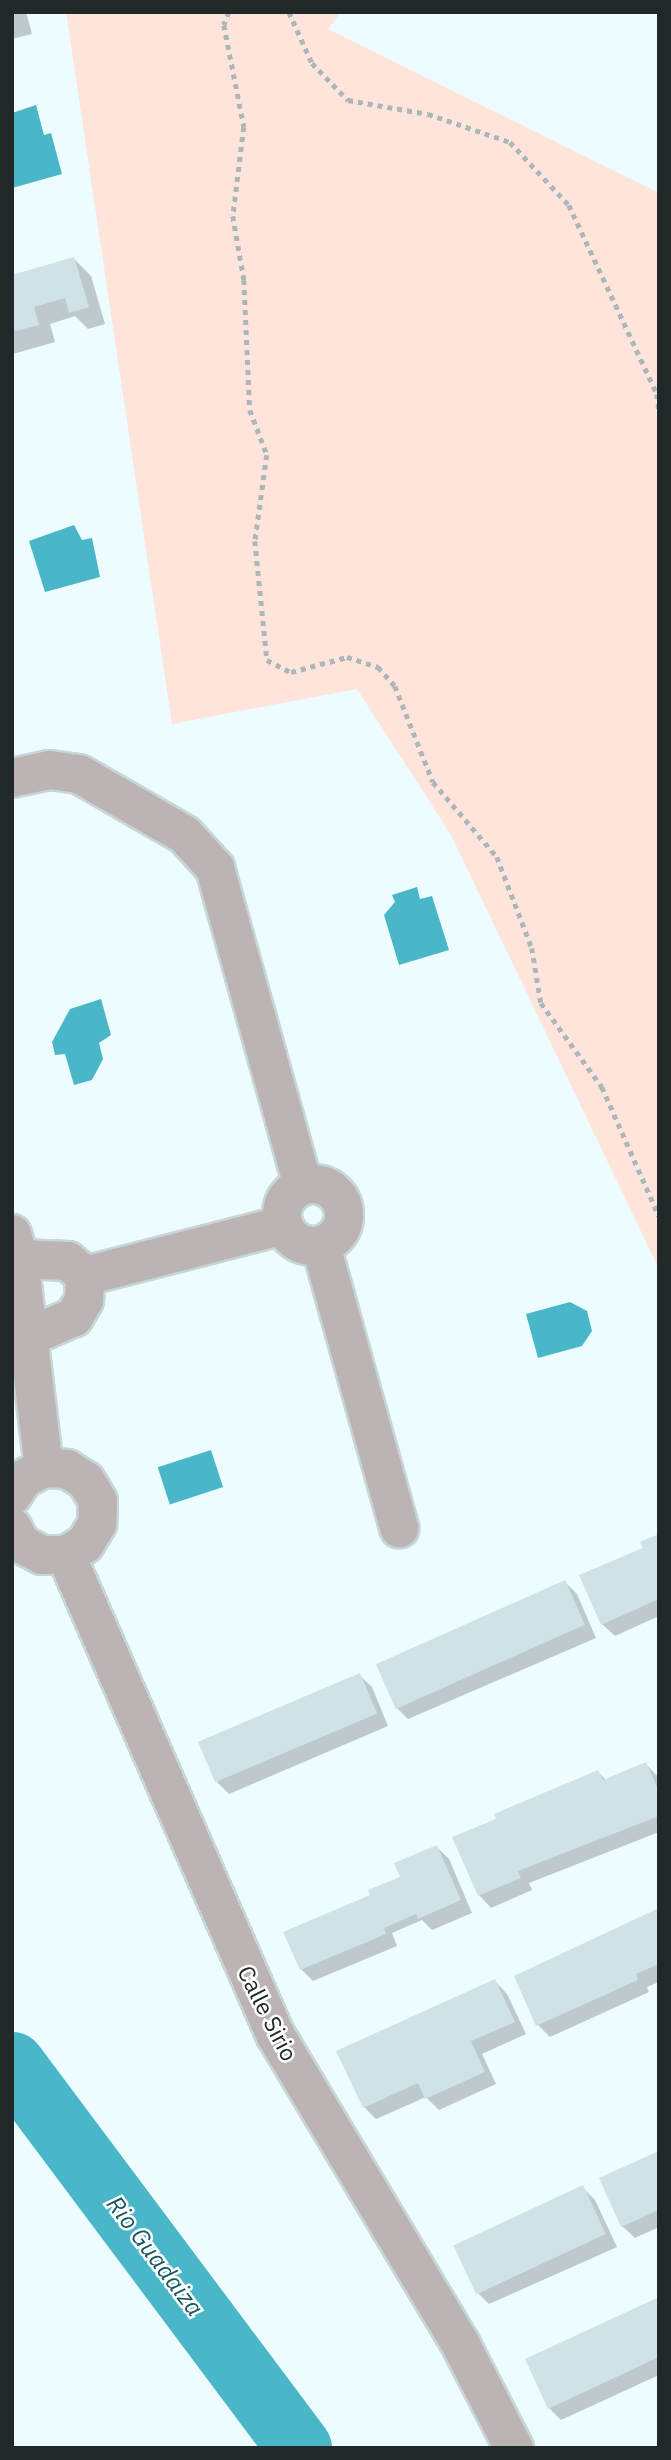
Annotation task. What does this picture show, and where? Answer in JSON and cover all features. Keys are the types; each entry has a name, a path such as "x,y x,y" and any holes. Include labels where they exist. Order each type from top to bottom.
{"street":[{"path":"12,778 50,770 79,774 185,835 215,868 303,1185"},
{"path":"320,1184 335,1192 344,1206 345,1223 336,1238 321,1246 291,1238 283,1225 285,1201 303,1185 320,1184"},
{"path":"85,1276 283,1225"},
{"path":"44,1468 30,1336 16,1246 68,1261 85,1276"},
{"path":"321,1246 399,1528"},
{"path":"30,1336 74,1317 83,1300 85,1276"},
{"path":"12,1496 23,1479 44,1468 67,1469 86,1481 98,1501 97,1524 85,1544 66,1555 42,1555 21,1544 12,1527"},
{"name":"Calle Sirio","path":"66,1555 275,2034 461,2345 514,2448"}],"path":[{"path":"229,12 224,25 244,127 233,216 244,280 250,410 267,454 255,541 267,660 291,672 347,657 378,667 395,686 432,782 497,857 532,948 541,1003 602,1087 659,1216"},
{"path":"289,12 312,62 348,100 428,114 510,142 569,205 657,394 659,410"}],"shaded area":[{"path":"66,12 341,12 328,29 659,193 659,1269 451,835 357,689 172,724"}],"water":[{"path":"36,105 44,135 51,133 62,174 12,188 12,113"},
{"path":"74,525 82,540 92,538 100,577 45,592 29,541"},
{"path":"417,887 420,899 432,896 449,950 399,965 384,915 395,902 392,895"},
{"path":"101,999 111,1035 99,1043 103,1059 92,1080 74,1085 65,1054 55,1055 52,1042 70,1009"},
{"path":"570,1302 587,1311 592,1331 582,1346 538,1358 526,1314"},
{"path":"211,1450 223,1487 170,1504 158,1467"}],"building":[{"path":"74,257 89,307 69,313 65,298 34,307 39,325 12,332 12,275"},
{"path":"659,1534 659,1599 601,1625 579,1575 643,1548 640,1542"},
{"path":"565,1580 585,1625 396,1709 376,1664"},
{"path":"360,1673 377,1714 215,1782 198,1742"},
{"path":"646,1762 659,1791 659,1816 518,1871 521,1878 478,1896 452,1837 496,1819 494,1814 598,1770 603,1780"},
{"path":"437,1845 461,1900 418,1919 416,1914 384,1928 386,1934 300,1970 283,1932 370,1895 368,1890 400,1877 394,1863"},
{"path":"659,1908 659,1964 636,1974 638,1980 536,2026 514,1976"},
{"path":"495,1979 515,2022 471,2041 485,2072 425,2099 418,2083 363,2108 336,2051"},
{"path":"659,2151 659,2210 621,2227 599,2178"},
{"path":"583,2185 606,2234 476,2294 453,2245"},
{"path":"659,2297 659,2357 548,2409 525,2359"}],"waterway":[{"name":"Rio Guadaiza","path":"12,2064 299,2448"}]}
